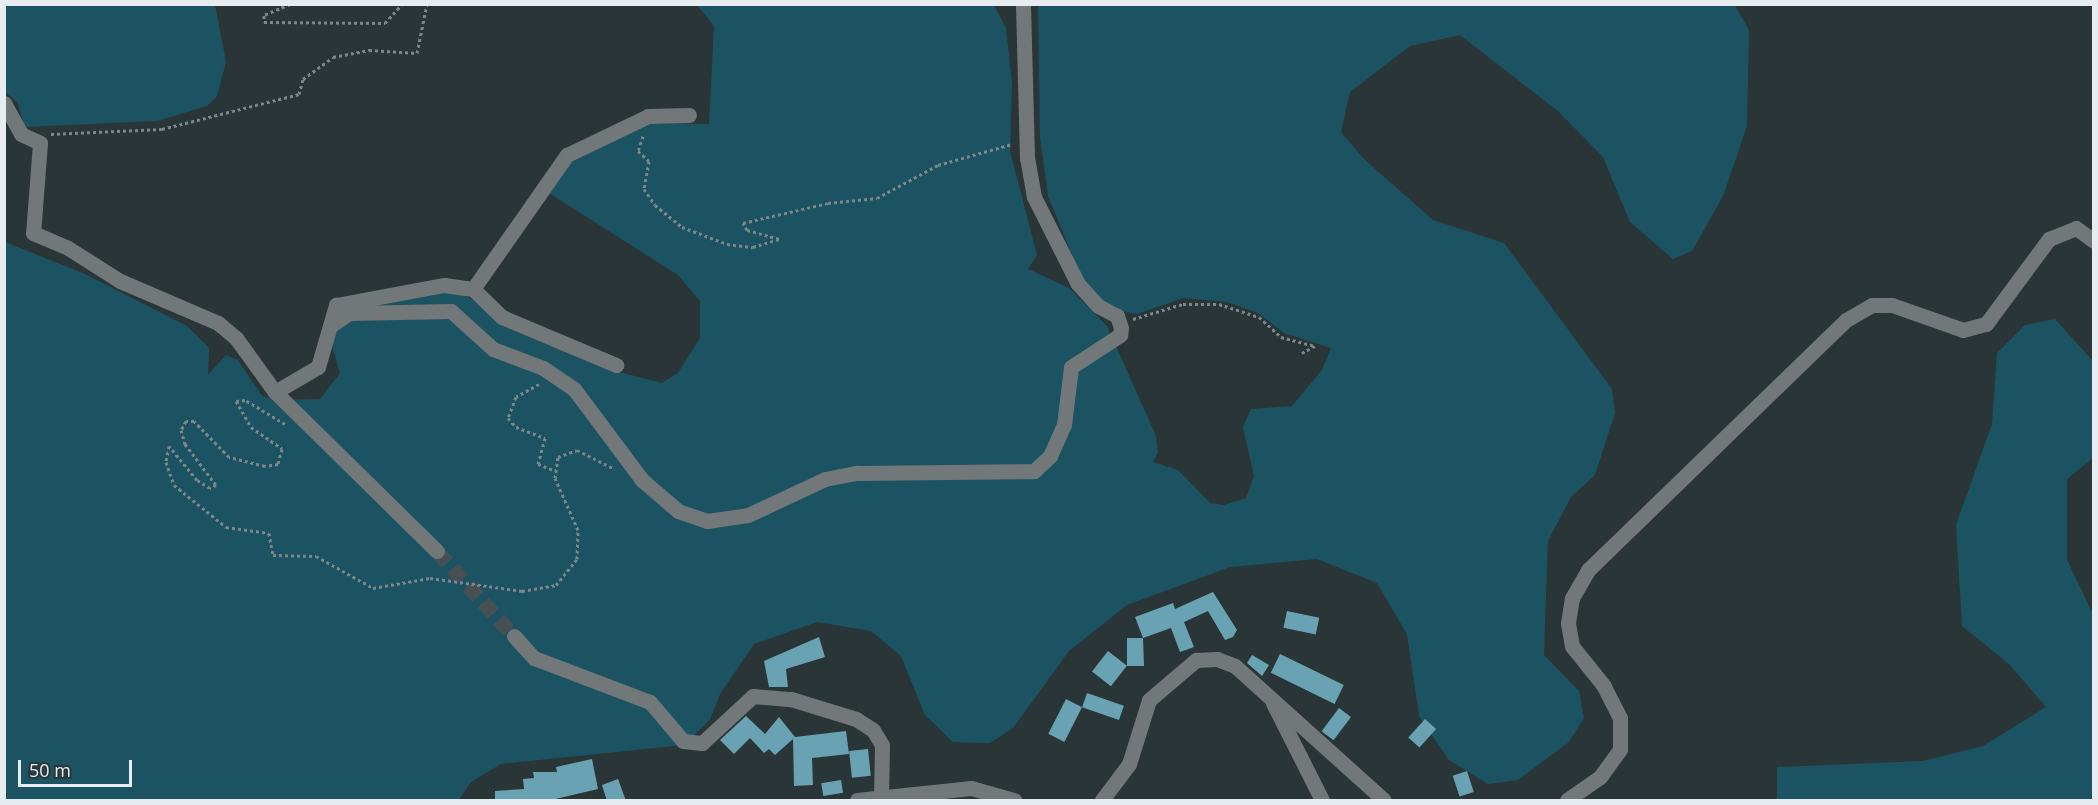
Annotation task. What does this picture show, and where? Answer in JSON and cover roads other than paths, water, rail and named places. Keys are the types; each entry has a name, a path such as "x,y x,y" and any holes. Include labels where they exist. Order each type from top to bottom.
{"street":[{"path":"330,326 349,313 451,311 494,349 543,368 574,388 643,482 678,511 707,520 748,515 825,479 857,473 1034,471 1050,456 1064,425 1071,367 1120,335 1119,320 1078,284 1034,196 1027,158 1023,4"},
{"path":"4,103 21,134 38,140 33,233 68,248 120,281 218,323 236,338 275,392 437,551"},
{"path":"473,289 567,155 639,118 689,115"},
{"path":"1567,801 1605,772 1620,749 1620,718 1604,686 1572,646 1568,623 1572,598 1588,570 1846,320 1872,305 1892,305 1963,330 1986,324 2049,240 2076,228 2094,241"},
{"path":"275,392 318,367 330,326 332,309 346,300 424,293 444,285 473,289 502,316 616,365"},
{"path":"514,636 534,658 650,702 683,741 702,743 753,696 791,699 856,719 873,730 882,745 881,798"},
{"path":"1102,801 1129,764 1149,700 1196,660 1235,666 1384,801"},
{"path":"1272,700 1322,801"},
{"path":"859,800 971,788 1014,801"}],"tunnel":[{"path":"437,551 514,636"}]}
